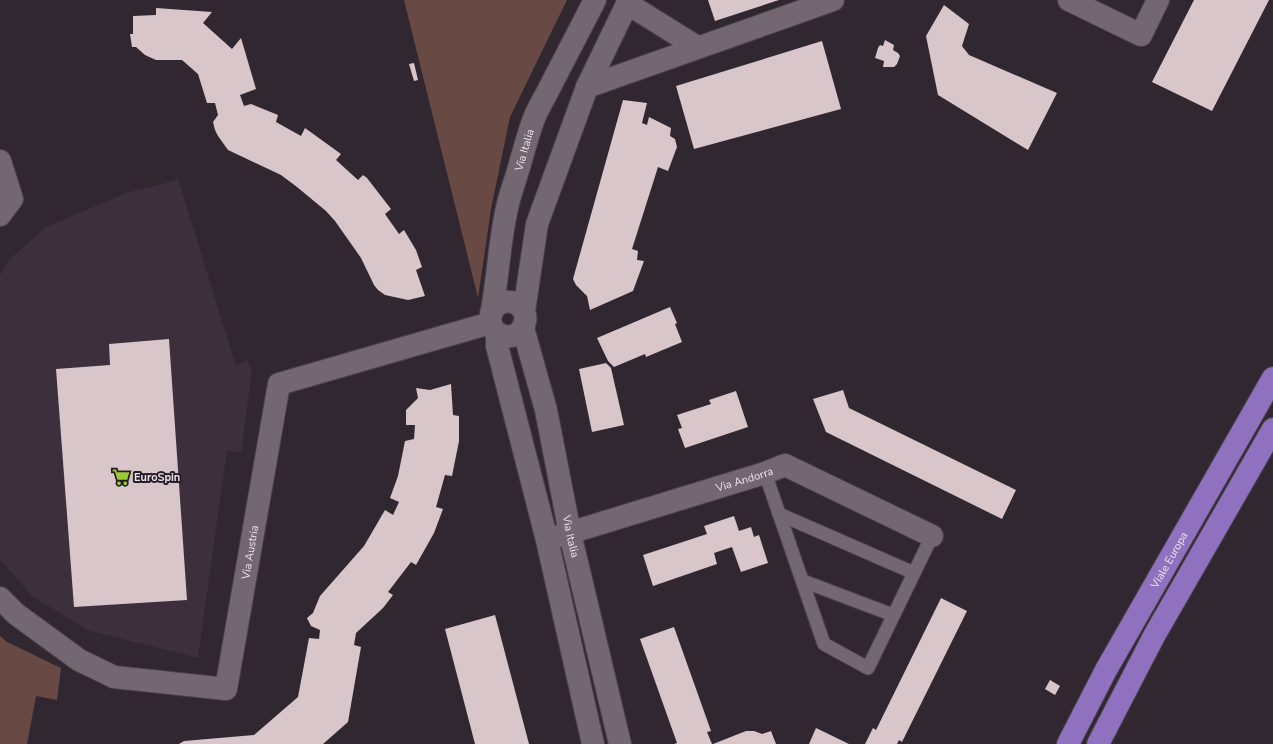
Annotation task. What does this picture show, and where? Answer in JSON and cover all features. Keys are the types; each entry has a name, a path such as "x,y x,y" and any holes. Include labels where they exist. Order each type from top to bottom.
{"main road":[{"name":"Viale Europa","path":"1068,744 1106,670 1273,378"},
{"path":"1098,744 1154,636 1273,429"}],"street":[{"name":"Via Italia","path":"593,744 547,540 493,324 507,208 533,120 595,0"},
{"path":"587,87 833,0"},
{"path":"1069,0 1141,35 1158,0"},
{"name":"Via Italia","path":"620,744 570,533 546,410 523,320 537,224 587,87 628,2"},
{"path":"628,2 697,47"},
{"path":"0,161 12,199 0,215"},
{"path":"504,302 515,303 520,306 523,320 514,336 502,336 493,324 498,304 504,302"},
{"name":"Via Austria","path":"0,598 16,614 79,660 114,677 226,688 280,384 480,326 493,324"},
{"name":"Via Andorra","path":"547,540 765,473 785,465 932,536"}],"lane":[{"path":"765,473 824,644 868,668 932,536"},
{"path":"779,514 914,573"},
{"path":"803,581 893,615"}],"shaded area":[{"path":"404,0 567,0 510,117 491,209 478,298"},
{"path":"178,179 236,366 247,360 252,371 241,453 227,450 198,658 87,630 32,596 0,559 0,275 10,259 46,227 126,193"},
{"path":"0,636 7,642 61,668 57,700 36,696 27,744 0,744"}],"building":[{"path":"708,0 779,0 715,21"},
{"path":"1194,0 1269,0 1212,111 1152,82"},
{"path":"944,5 969,24 962,46 969,55 1057,93 1028,150 938,95 926,36"},
{"path":"156,8 212,12 203,23 232,49 241,38 256,89 240,95 244,106 251,104 278,115 276,122 301,136 305,128 341,154 336,160 358,180 363,175 367,178 391,209 385,214 399,234 404,230 416,250 422,267 416,270 425,296 408,300 385,295 378,290 361,258 335,221 326,211 281,175 228,150 215,130 213,122 218,115 215,103 207,103 198,74 182,60 156,60 145,55 136,47 132,47 130,34 133,34 133,16 156,15"},
{"path":"885,40 894,45 893,50 900,56 894,67 883,67 884,61 875,58 878,48 880,45 883,46"},
{"path":"822,41 841,109 694,149 676,86"},
{"path":"414,63 418,80 414,81 409,64"},
{"path":"623,100 647,103 642,123 647,125 649,117 671,128 670,136 675,139 677,147 668,171 658,167 632,249 638,251 637,260 644,261 633,291 590,310 587,296 576,285 573,279"},
{"path":"670,307 677,323 675,324 682,342 646,357 645,354 614,367 608,361 597,338"},
{"name":"EuroSpin","path":"169,339 187,600 74,607 56,369 110,365 109,344"},
{"path":"606,363 611,368 624,425 592,432 579,369"},
{"path":"451,384 453,415 459,416 459,441 452,476 445,475 436,507 443,509 434,533 416,565 411,562 388,592 393,595 383,608 356,633 354,645 361,647 348,722 323,744 179,744 184,741 254,735 298,697 309,638 319,639 320,630 311,626 307,618 313,613 320,596 364,546 385,510 393,515 399,502 390,498 398,476 405,441 414,439 415,425 406,425 406,410 418,398 416,388 430,390"},
{"path":"843,390 849,408 1016,490 1002,519 826,432 813,399"},
{"path":"736,391 748,427 685,448 678,429 682,428 677,415 711,404 709,400"},
{"path":"734,516 739,531 751,527 754,537 759,535 768,563 741,572 732,547 714,553 717,564 653,586 643,555 707,534 704,526"},
{"path":"941,598 967,611 902,742 899,740 897,744 865,744 873,728 876,730"},
{"path":"495,615 529,744 475,744 445,629"},
{"path":"674,627 711,731 707,732 712,744 674,744 677,743 640,639"},
{"path":"1050,680 1060,686 1055,695 1045,689"},
{"path":"816,728 849,744 809,744"},
{"path":"746,731 754,731 762,734 771,731 776,744 713,744"}],"place":[{"name":"EuroSpin","path":"121,477"}]}
